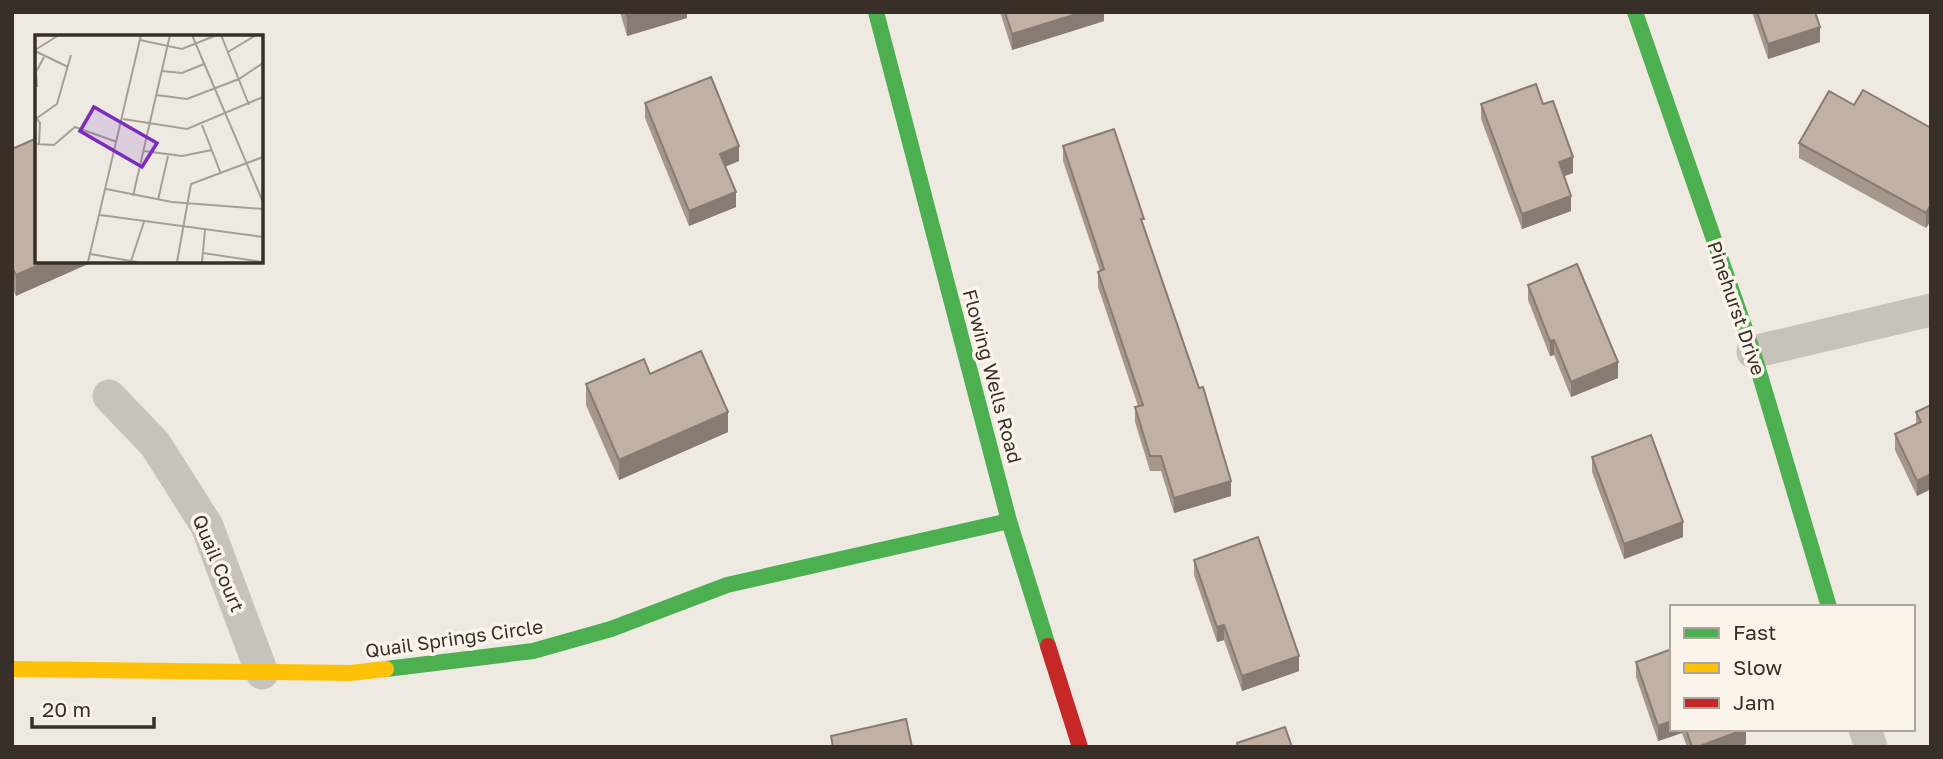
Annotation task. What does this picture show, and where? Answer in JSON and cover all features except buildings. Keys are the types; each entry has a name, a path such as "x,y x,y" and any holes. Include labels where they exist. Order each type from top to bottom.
{"street":[{"name":"Flowing Wells Road","path":"876,12 1009,521 1080,747"},
{"name":"Pinehurst Drive","path":"1635,12 1753,352 1828,605"},
{"path":"1753,352 1931,310"},
{"name":"Quail Court","path":"109,396 155,444 207,526 262,673"},
{"name":"Quail Springs Circle","path":"12,669 350,673 533,651 611,629 727,585 1009,521"}],"traffic: fast":[{"path":"876,12 1009,521 1048,646"},
{"path":"1635,12 1753,352 1828,605"},
{"path":"386,669 533,651 611,629 727,585 1009,521"}],"traffic: slow":[{"path":"12,669 350,673 386,669"}],"traffic: jam":[{"path":"1048,646 1080,747"}]}
